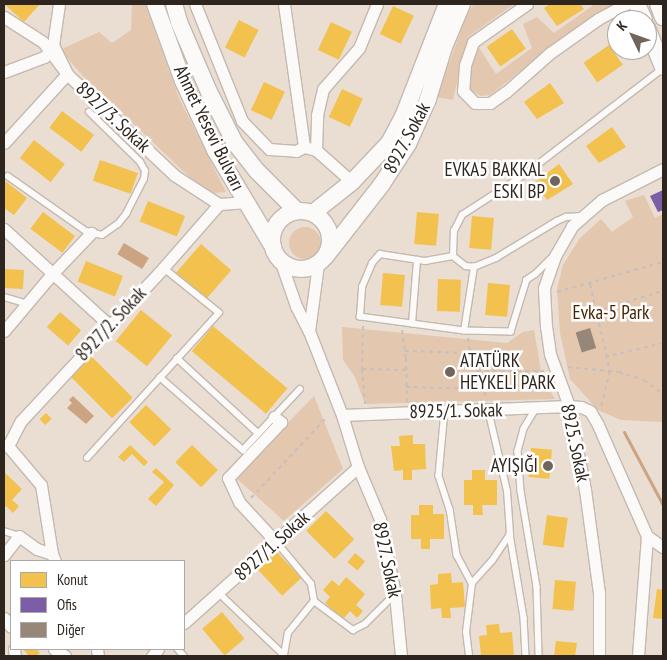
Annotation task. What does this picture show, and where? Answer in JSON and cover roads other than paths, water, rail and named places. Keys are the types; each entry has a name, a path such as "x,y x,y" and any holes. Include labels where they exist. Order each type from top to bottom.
{"street":[{"name":"8927/3. Sokak","path":"59,4 53,44 67,74 174,175 219,204"},
{"name":"Ahmet Yesevi Bulvarı","path":"155,4 183,81 216,150 276,254"},
{"name":"Ahmet Yesevi Bulvarı","path":"174,4 179,22 209,92 235,143 256,170 305,212"},
{"path":"195,4 242,121 270,149 296,151 304,147 316,150 352,182"},
{"path":"284,4 304,147"},
{"path":"316,150 317,115 323,89 359,48 377,4"},
{"name":"8927. Sokak","path":"305,212 352,182 389,143 404,117 447,4"},
{"name":"8927. Sokak","path":"322,261 382,184 408,144 428,99 454,20 462,4"},
{"path":"527,4 473,42 465,65 464,91 475,103 490,103 506,92 550,53 598,19 626,4"},
{"path":"658,4 663,17"},
{"path":"4,16 43,42 67,74 4,143"},
{"path":"4,72 44,57 50,51"},
{"path":"657,52 663,67"},
{"name":"8925. Sokak","path":"598,656 599,593 585,490 569,406 550,354 546,327 544,288 554,256 572,226 583,215 620,190 663,169"},
{"path":"219,204 245,202"},
{"name":"8927/2. Sokak","path":"6,446 21,421 163,268 219,204"},
{"path":"309,331 322,261 331,239 329,230 324,221 305,212 280,220 272,238 276,254 291,268 301,270 322,261"},
{"path":"4,229 109,326"},
{"path":"4,331 52,274 91,233"},
{"name":"8927. Sokak","path":"276,254 342,415 358,467 380,519 396,594 402,656"},
{"path":"569,406 581,407 590,411 647,536 638,656"},
{"name":"8925/1. Sokak","path":"342,415 488,407 536,409 569,406"},
{"path":"274,416 281,422 228,478 243,506 276,542"},
{"path":"6,446 41,485 53,558"},
{"name":"8927/1. Sokak","path":"185,622 358,467"},
{"path":"4,555 19,536 53,558"},
{"path":"647,536 663,547"}],"lane":[{"path":"453,256 454,231 462,215 524,175 663,67"},
{"path":"8,176 91,233 102,235 118,224 126,214 145,171 140,162 89,112"},
{"path":"554,256 527,280 511,332 466,333 360,317 362,287 372,263 380,254 425,262 453,256 466,266 474,267 496,258 556,221 566,217 583,215"},
{"path":"412,324 417,260"},
{"path":"466,333 474,267"},
{"path":"87,458 219,313 163,268"},
{"path":"4,297 28,304"},
{"path":"177,358 258,433"},
{"path":"160,377 243,450 300,389"},
{"path":"488,407 507,491 510,534 524,618 526,656"},
{"path":"536,409 524,428 518,451 521,491 537,587 538,656"},
{"path":"445,410 439,476 450,509 457,555 472,582 466,632 469,656"},
{"path":"4,531 19,536"},
{"path":"472,582 492,561 510,534"},
{"path":"276,542 312,584 314,601 288,633 285,656"},
{"path":"219,593 285,656"},
{"path":"314,601 353,630 365,624 396,594"}],"waterway":[{"path":"624,432 663,505"}],"place":[{"name":"EVKA5 BAKKAL ESKI BP","path":"555,181"},
{"name":"ATATÜRK HEYKELİ PARK","path":"450,372"},
{"name":"AYIŞIĞI","path":"548,466"}],"park label":[{"name":"Evka-5 Park","path":"611,313"}]}
